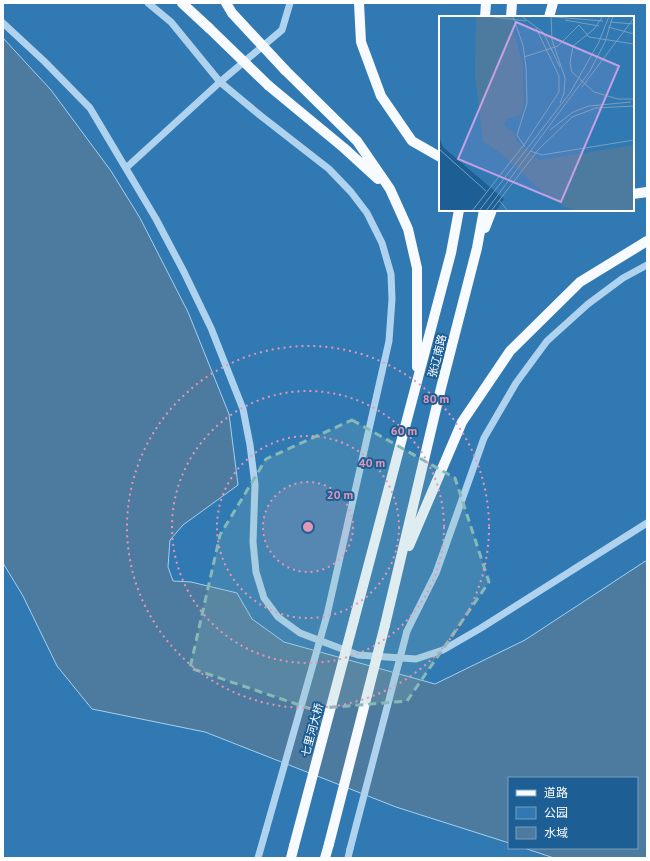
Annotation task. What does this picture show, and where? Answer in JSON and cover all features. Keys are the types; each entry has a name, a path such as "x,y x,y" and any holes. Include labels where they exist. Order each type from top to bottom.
{"main road":[{"path":"182,3 268,86 344,148 390,189"},
{"path":"226,3 232,13 285,70 357,141 390,189 408,229 417,268 417,383"},
{"path":"359,3 361,42 381,96 412,141 439,156"},
{"path":"485,16 486,3"},
{"path":"511,16 512,3"},
{"path":"549,16 553,3"},
{"path":"634,194 647,192"},
{"name":"张辽南路","path":"354,620 451,253 459,211"},
{"name":"张辽南路","path":"325,858 385,625 441,388 477,248 484,211"},
{"path":"477,248 492,211"},
{"path":"398,572 462,422 510,351 580,282 647,241"},
{"name":"七里河大桥","path":"291,858 354,620"}],"street":[{"path":"148,3 171,22 220,82 329,169 351,192 367,212 382,242 391,274 392,299 389,341 327,615 258,858"},
{"path":"126,168 220,82 282,30 290,3"},
{"path":"3,23 45,62 90,108 156,219 211,328 242,409 250,445 255,485 253,542 256,572 264,598 278,617 300,633 358,656 416,659 443,650 481,628 647,523"},
{"path":"348,858 407,631 436,573 484,438 516,382 547,341 588,304 623,278 647,265"}],"highlighted area":[{"path":"352,420 455,478 489,582 407,701 311,709 190,668 220,535 266,459"}],"green space":[{"path":"3,3 647,3 647,858 3,858"}],"water":[{"path":"3,38 51,90 111,171 140,218 188,312 229,414 238,485 183,525 170,540 168,567 173,581 191,582 237,593 252,619 284,642 435,684 525,640 647,560 647,858 554,858 527,849 638,849 638,777 508,777 508,843 396,807 205,732 92,709 57,666 23,596 3,563"}]}
